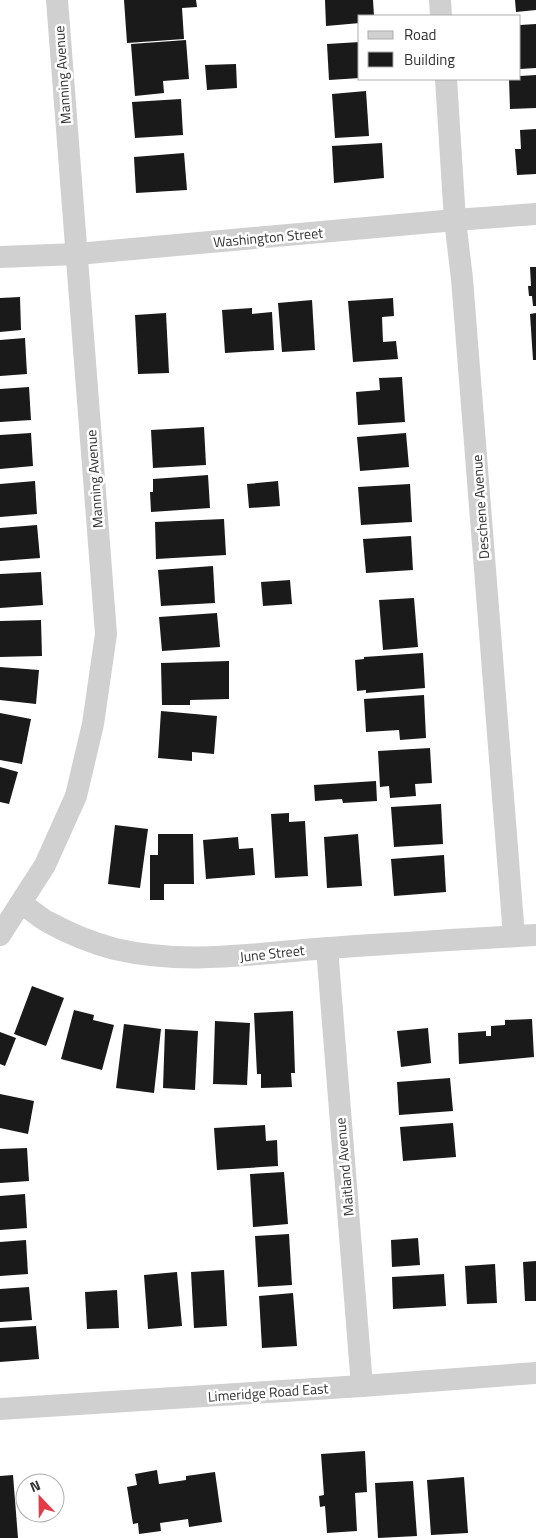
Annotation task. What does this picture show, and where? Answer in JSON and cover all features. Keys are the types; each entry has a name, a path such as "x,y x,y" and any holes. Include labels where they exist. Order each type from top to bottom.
{"street":[{"name":"Manning Avenue","path":"0,935 46,865 76,796 93,724 106,634 57,0"},
{"path":"440,0 442,15"},
{"name":"Deschene Avenue","path":"446,80 455,220 462,279 514,936"},
{"name":"Washington Street","path":"0,257 77,254 536,214"},
{"name":"June Street","path":"20,904 30,908 47,922 115,949 184,958 228,957 326,948 536,935"},
{"name":"Maitland Avenue","path":"326,948 362,1386"},
{"name":"Limeridge Road East","path":"0,1409 536,1373"}],"building":[{"path":"124,0 196,0 197,7 182,8 184,39 127,43"},
{"path":"325,0 373,0 374,15 358,15 358,23 326,26"},
{"path":"515,0 536,0 536,10 516,12"},
{"path":"536,24 536,68 521,69 521,25"},
{"path":"186,40 189,79 163,81 164,93 135,96 131,44"},
{"path":"358,42 358,78 329,80 327,44"},
{"path":"236,64 237,88 207,90 205,65"},
{"path":"536,75 536,108 510,109 509,80 521,80 521,76"},
{"path":"366,91 369,136 335,138 332,94"},
{"path":"181,99 183,135 135,138 132,102"},
{"path":"536,129 536,174 517,175 515,149 521,149 520,130"},
{"path":"382,143 384,178 334,183 332,146"},
{"path":"184,153 187,190 136,193 134,157"},
{"path":"530,267 536,267 536,306 533,306 532,296 529,296 528,286 531,286"},
{"path":"20,297 21,330 0,332 0,298"},
{"path":"393,298 394,316 382,317 383,342 396,341 398,359 353,362 348,301"},
{"path":"312,300 315,350 282,352 278,303"},
{"path":"252,308 252,314 272,312 274,350 225,353 222,310"},
{"path":"166,313 169,373 138,374 135,315"},
{"path":"536,313 536,360 533,360 530,314"},
{"path":"25,338 27,374 0,376 0,340"},
{"path":"402,377 405,422 358,425 356,392 380,390 379,378"},
{"path":"29,387 31,420 0,422 0,389"},
{"path":"204,427 206,465 153,468 151,430"},
{"path":"31,433 33,466 0,469 0,435"},
{"path":"406,433 409,467 360,471 357,437"},
{"path":"208,475 210,508 151,512 150,492 153,492 153,479"},
{"path":"35,481 37,514 0,517 0,484"},
{"path":"278,481 280,506 249,508 247,484"},
{"path":"410,484 412,522 361,525 358,487"},
{"path":"224,519 226,555 156,559 155,522"},
{"path":"37,525 40,558 0,561 0,528"},
{"path":"411,536 413,570 366,573 363,539"},
{"path":"213,566 215,603 161,606 158,570"},
{"path":"41,572 43,605 0,608 0,574"},
{"path":"290,580 292,604 263,606 261,582"},
{"path":"414,598 418,647 383,650 379,600"},
{"path":"217,613 220,647 162,651 159,617"},
{"path":"41,620 42,656 0,657 0,621"},
{"path":"423,653 425,688 366,693 366,690 357,691 355,660 364,659 364,657"},
{"path":"229,661 229,699 190,700 190,705 162,705 161,663"},
{"path":"0,667 39,670 36,704 0,700"},
{"path":"424,695 426,738 400,740 399,730 366,732 364,699"},
{"path":"161,711 217,716 214,754 192,752 192,761 158,758"},
{"path":"0,713 31,719 22,764 0,760"},
{"path":"430,748 432,783 415,784 416,796 390,798 389,786 380,787 378,751"},
{"path":"0,767 18,772 9,804 0,802"},
{"path":"376,781 377,801 343,803 342,799 315,801 314,785"},
{"path":"441,804 443,844 394,847 391,807"},
{"path":"289,813 289,822 305,821 308,876 275,878 271,814"},
{"path":"115,825 148,829 140,888 108,884"},
{"path":"158,834 193,834 194,884 164,884 164,900 150,900 150,855 158,855"},
{"path":"358,834 362,886 327,888 324,837"},
{"path":"238,837 239,849 253,848 255,875 206,879 203,840"},
{"path":"444,855 446,892 394,896 391,859"},
{"path":"32,986 64,998 46,1046 14,1034"},
{"path":"74,1010 94,1015 93,1020 114,1025 102,1070 61,1059"},
{"path":"293,1011 295,1073 291,1073 292,1087 261,1088 261,1074 257,1074 254,1013"},
{"path":"532,1019 534,1057 459,1064 458,1033 486,1031 486,1036 491,1036 491,1026 505,1025 505,1020"},
{"path":"215,1021 250,1023 247,1085 213,1084"},
{"path":"124,1024 161,1029 154,1093 116,1088"},
{"path":"428,1028 431,1063 401,1067 397,1031"},
{"path":"165,1029 198,1031 195,1090 163,1088"},
{"path":"0,1032 16,1038 5,1066 0,1064"},
{"path":"450,1078 453,1111 399,1115 397,1082"},
{"path":"0,1094 34,1101 28,1134 0,1128"},
{"path":"453,1123 456,1157 403,1161 400,1127"},
{"path":"265,1125 266,1141 277,1140 278,1166 217,1170 214,1128"},
{"path":"27,1148 29,1181 0,1183 0,1149"},
{"path":"284,1172 288,1224 253,1227 250,1174"},
{"path":"25,1194 27,1228 0,1230 0,1196"},
{"path":"289,1234 292,1285 258,1287 255,1236"},
{"path":"418,1238 420,1265 392,1267 391,1240"},
{"path":"26,1240 28,1274 0,1276 0,1242"},
{"path":"536,1261 536,1301 525,1301 523,1262"},
{"path":"495,1264 497,1303 467,1304 465,1266"},
{"path":"224,1270 227,1326 194,1328 191,1272"},
{"path":"177,1272 182,1326 148,1329 144,1275"},
{"path":"444,1274 446,1306 393,1309 392,1277"},
{"path":"29,1287 32,1320 0,1322 0,1289"},
{"path":"117,1290 119,1328 87,1329 85,1292"},
{"path":"293,1293 297,1346 262,1348 259,1296"},
{"path":"36,1326 39,1359 0,1362 0,1328"},
{"path":"365,1451 367,1492 355,1493 357,1531 327,1533 325,1506 320,1507 319,1496 324,1495 321,1454"},
{"path":"157,1470 159,1484 186,1480 186,1476 215,1472 222,1522 189,1527 188,1519 160,1523 161,1531 139,1534 138,1523 133,1524 127,1487 137,1485 135,1474"},
{"path":"13,1475 15,1523 17,1523 18,1538 0,1538 0,1476"},
{"path":"464,1477 468,1533 431,1535 427,1480"},
{"path":"413,1481 417,1536 378,1538 375,1483"}]}
